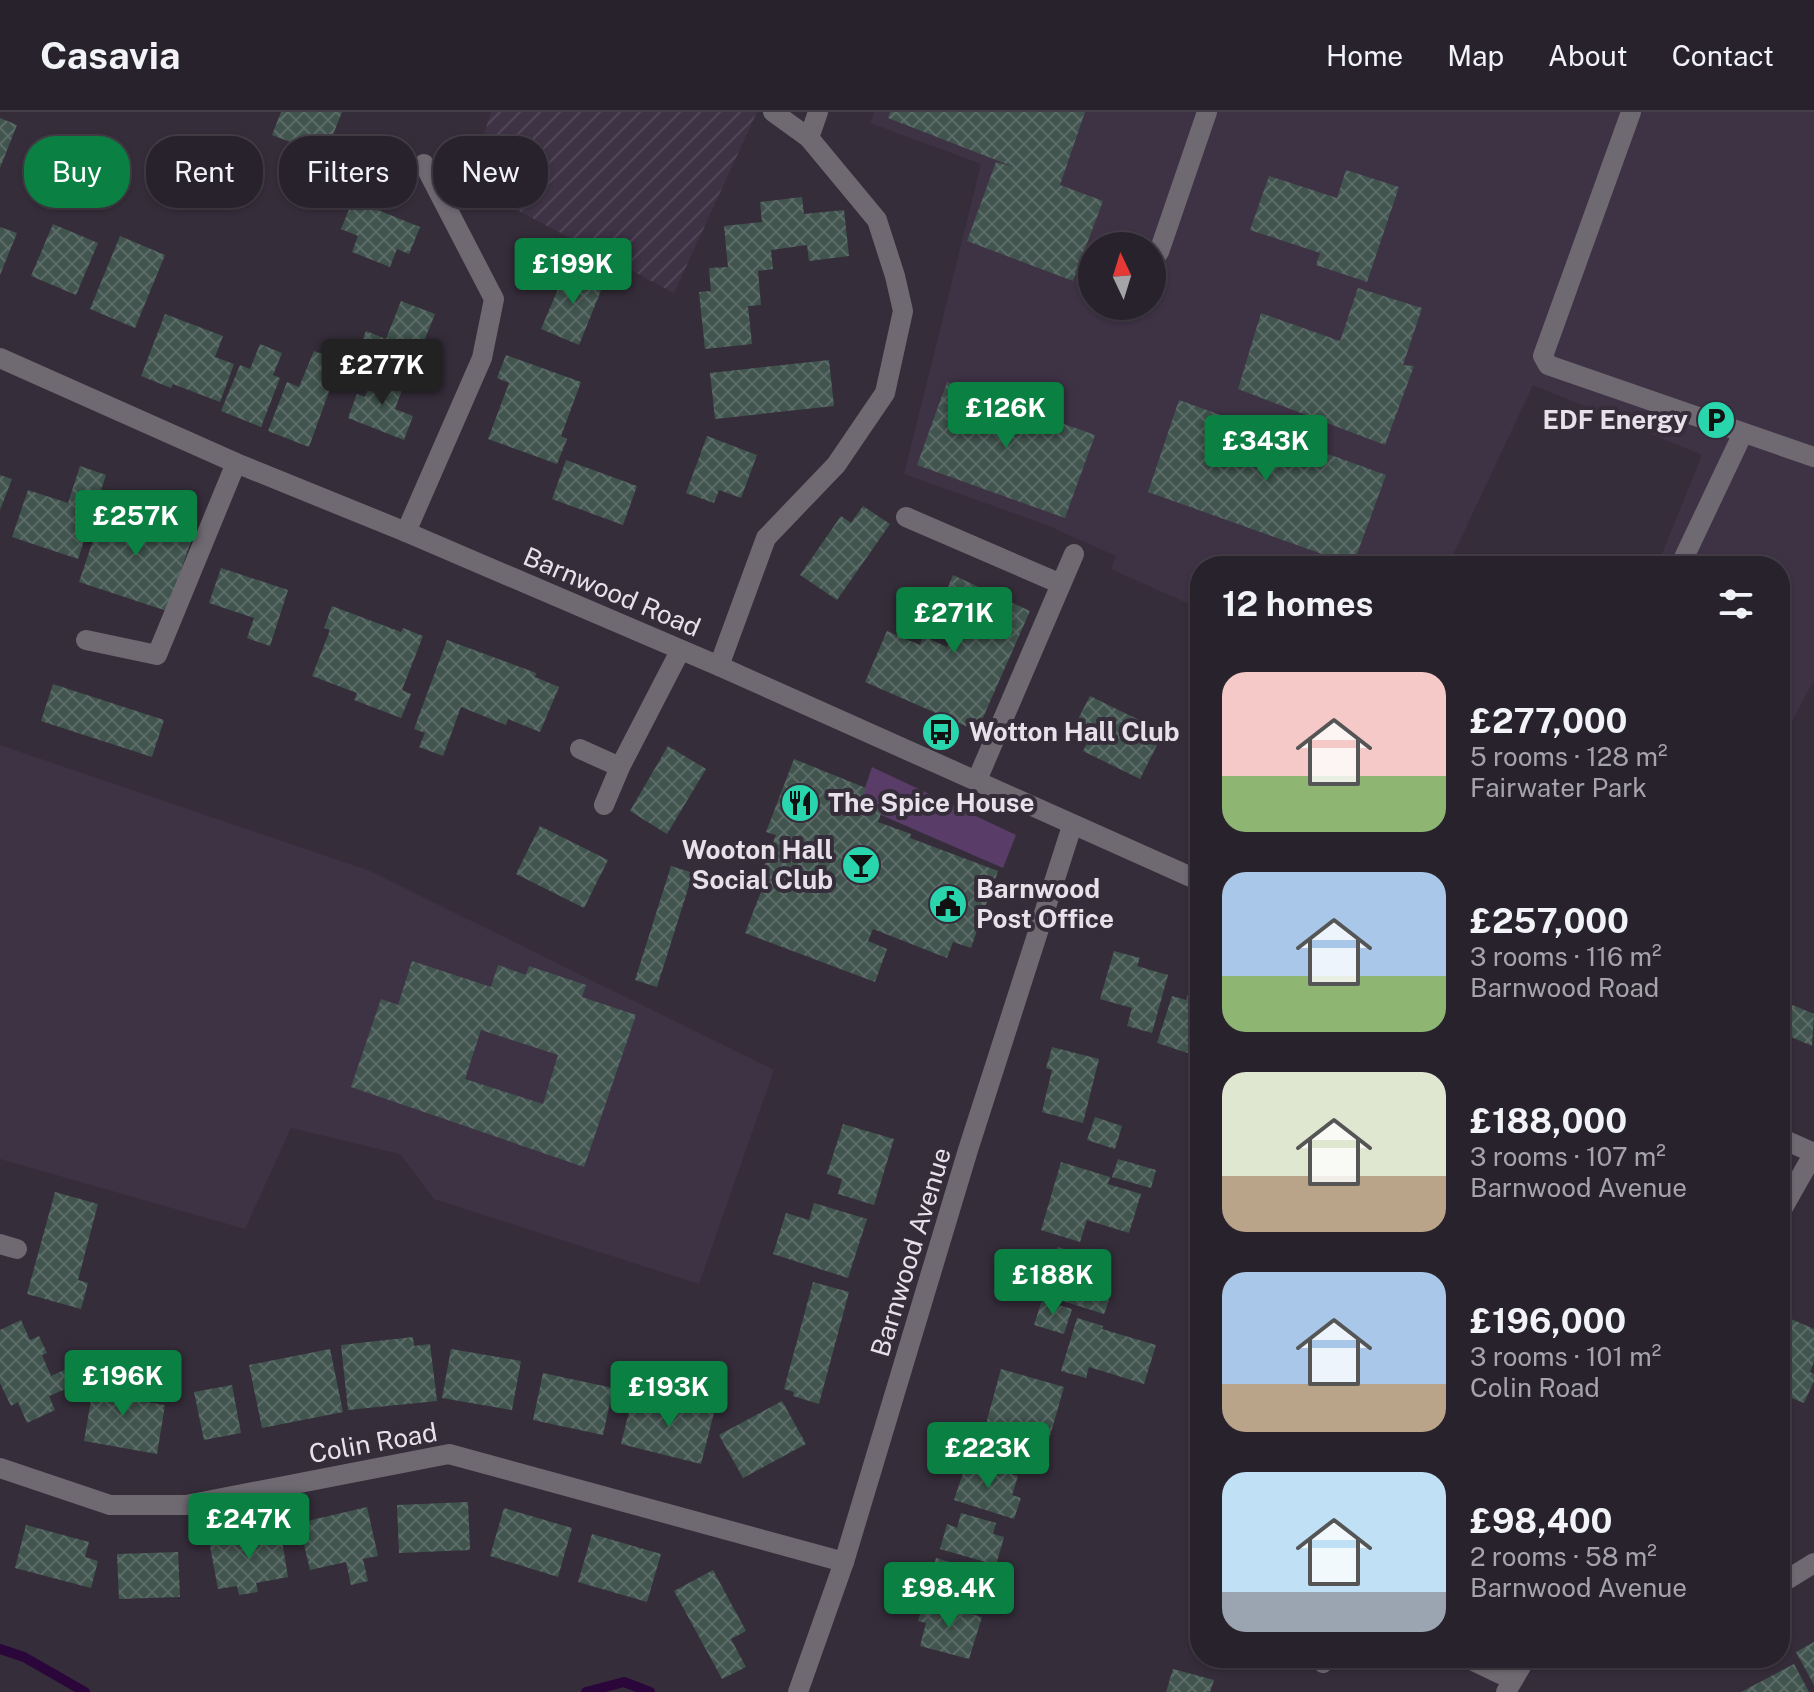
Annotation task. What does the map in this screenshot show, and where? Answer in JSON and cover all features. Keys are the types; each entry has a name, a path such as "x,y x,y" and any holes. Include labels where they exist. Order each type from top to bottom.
{"street":[{"path":"719,666 766,538 836,465 885,393 903,311 877,220 809,138 773,112"},
{"path":"809,138 818,112"},
{"path":"1166,232 1207,112"},
{"path":"1631,112 1543,356 1544,362 1814,457"},
{"path":"406,532 482,358 494,299 424,164"},
{"name":"Barnwood Road","path":"0,358 236,463 719,666 1190,877"},
{"path":"1685,556 1743,433"},
{"path":"86,640 157,655 236,463"},
{"path":"906,517 1061,584"},
{"path":"977,780 1074,554"},
{"path":"604,805 620,767 680,651"},
{"path":"580,749 620,767"},
{"name":"Barnwood Avenue","path":"798,1692 844,1562 968,1150 1072,826"},
{"path":"1790,1142 1814,1153 1790,1195"},
{"name":"Colin Road","path":"0,1468 110,1505 186,1505 449,1454 844,1562"},
{"path":"1790,1578 1814,1563"},
{"path":"1482,1668 1510,1686 1520,1668"}],"shaded area":[{"path":"491,112 757,112 674,293 513,208 548,208 548,136 483,136"},
{"path":"874,112 1814,112 1814,680 1790,724 1790,556 1661,556 1702,455 1533,385 1453,556 1190,556 1190,605 1111,569 1116,556 1044,524 904,474 981,164 870,123"},
{"path":"0,745 370,871 774,1070 699,1284 434,1199 400,1154 291,1128 245,1229 0,1159"},
{"path":"872,767 1016,835 1003,868 881,815 883,808 861,800"}],"building":[{"path":"281,112 342,112 333,136 279,138 272,135"},
{"path":"890,112 1085,112 1060,185 1103,201 1091,232 1078,232 1078,268 1073,281 967,241 996,162 1014,167 888,118"},
{"path":"0,118 17,125 0,168"},
{"path":"1346,170 1399,187 1367,282 1316,265 1320,253 1250,230 1269,176 1337,198"},
{"path":"802,197 804,214 844,210 849,256 809,261 807,245 771,250 773,269 758,271 761,305 748,306 752,344 705,349 699,292 711,291 709,268 728,267 724,226 762,222 760,202"},
{"path":"350,208 373,208 420,227 409,254 397,249 390,267 352,252 358,236 341,229"},
{"path":"53,224 98,243 76,295 31,276"},
{"path":"0,227 17,233 0,275"},
{"path":"120,236 165,255 135,328 90,309"},
{"path":"567,268 604,283 579,345 541,329"},
{"path":"1358,288 1422,308 1403,365 1414,366 1385,445 1238,389 1261,313 1340,341"},
{"path":"401,301 435,314 411,373 358,351 366,331 386,339"},
{"path":"165,314 223,336 215,357 234,364 220,402 173,384 171,388 141,376"},
{"path":"260,344 282,353 273,375 280,378 261,427 221,411 240,365 250,369"},
{"path":"314,351 340,361 309,447 268,431 287,382 299,387"},
{"path":"506,355 581,382 561,436 567,439 557,464 488,439 509,383 497,378"},
{"path":"829,360 834,406 715,419 710,373"},
{"path":"375,371 405,382 395,409 413,416 404,440 348,418 357,394 365,397"},
{"path":"947,382 1095,435 1065,518 917,465"},
{"path":"1179,400 1386,475 1356,556 1328,556 1148,492"},
{"path":"707,436 757,455 741,498 719,490 714,503 686,493"},
{"path":"566,460 637,486 623,525 552,499"},
{"path":"80,466 106,475 78,559 12,537 28,490 68,503"},
{"path":"0,475 12,479 0,510"},
{"path":"105,505 193,535 167,611 79,582"},
{"path":"863,506 890,524 837,600 800,575 841,516 851,523"},
{"path":"221,568 288,590 270,646 247,638 254,618 209,603"},
{"path":"953,575 1030,611 977,731 865,682 887,631 920,645 923,636 947,647 951,638 929,629 936,611 933,604 941,603"},
{"path":"332,606 401,632 403,628 423,636 402,690 411,694 401,718 354,700 357,693 312,676 330,630 324,628"},
{"path":"447,640 536,673 535,677 559,687 540,732 508,719 506,725 461,707 443,756 419,747 425,733 414,729"},
{"path":"53,684 164,720 152,757 41,721"},
{"path":"1090,696 1143,722 1141,727 1161,737 1140,779 1083,751 1094,730 1077,721"},
{"path":"668,746 706,769 667,834 630,811"},
{"name":"Wooton Hall Social Club","path":"794,759 866,788 861,800 883,808 878,822 911,834 910,838 998,871 971,948 953,942 947,958 873,929 868,941 887,949 875,982 745,933 764,884 758,881 776,835 766,832"},
{"path":"540,826 608,860 584,908 516,874"},
{"path":"671,866 693,873 657,987 635,980"},
{"path":"1114,951 1140,958 1137,966 1168,975 1152,1033 1127,1026 1132,1008 1100,999"},
{"path":"412,961 491,987 498,965 526,975 529,966 586,985 582,997 636,1015 584,1167 351,1087 381,999 398,1005","holes":["481,1030 558,1055 543,1104 465,1079"]},
{"path":"1190,989 1190,1054 1157,1043 1172,996 1186,1000"},
{"path":"1790,1004 1814,1014 1812,1046 1790,1036"},
{"path":"1052,1047 1099,1059 1083,1123 1042,1112 1052,1070 1046,1068"},
{"path":"1095,1117 1122,1126 1115,1149 1087,1140"},
{"path":"843,1124 894,1139 874,1205 838,1194 842,1179 827,1174"},
{"path":"1118,1159 1156,1170 1151,1188 1112,1177"},
{"path":"1061,1162 1110,1177 1108,1184 1141,1194 1129,1233 1087,1220 1080,1242 1041,1230"},
{"path":"55,1192 98,1204 78,1280 88,1283 81,1309 27,1294"},
{"path":"814,1203 867,1219 848,1278 773,1254 786,1213 809,1220"},
{"path":"1058,1247 1102,1261 1092,1295 1109,1300 1104,1314 1050,1297 1057,1275 1051,1272"},
{"path":"813,1282 849,1292 819,1404 793,1396 794,1392 784,1389"},
{"path":"1042,1300 1072,1309 1064,1334 1034,1325"},
{"path":"1077,1318 1156,1345 1144,1384 1089,1367 1086,1378 1061,1371"},
{"path":"1790,1318 1814,1329 1814,1362 1810,1372 1814,1374 1814,1381 1804,1403 1790,1397"},
{"path":"21,1320 30,1340 39,1336 47,1353 42,1355 51,1376 66,1369 73,1386 49,1396 55,1410 27,1423 18,1402 11,1406 0,1383 0,1330"},
{"path":"413,1337 414,1346 430,1344 437,1401 348,1410 341,1345"},
{"path":"330,1349 343,1412 262,1428 249,1365"},
{"path":"451,1349 521,1361 512,1410 442,1398"},
{"path":"1001,1369 1064,1387 1040,1471 978,1453"},
{"path":"543,1373 613,1388 603,1435 533,1420"},
{"path":"95,1377 131,1383 129,1399 165,1405 157,1454 84,1441"},
{"path":"232,1385 241,1433 204,1440 194,1392"},
{"path":"633,1396 685,1409 687,1402 715,1409 701,1464 621,1444"},
{"path":"782,1401 806,1444 743,1478 719,1435"},
{"path":"967,1461 1018,1476 1012,1495 1021,1498 1014,1519 954,1500"},
{"path":"468,1502 470,1550 399,1553 397,1505"},
{"path":"367,1507 378,1556 363,1559 368,1581 351,1585 346,1562 310,1570 299,1523"},
{"path":"504,1508 572,1528 558,1577 490,1556"},
{"path":"961,1513 996,1523 993,1534 1004,1537 996,1565 940,1549 947,1524 957,1528"},
{"path":"26,1525 89,1542 85,1557 98,1561 91,1588 15,1568"},
{"path":"280,1529 288,1577 256,1583 258,1592 239,1595 237,1586 218,1589 209,1541"},
{"path":"592,1534 661,1554 647,1602 578,1582"},
{"path":"178,1552 180,1597 119,1599 117,1554"},
{"path":"936,1558 978,1570 969,1604 927,1592"},
{"path":"713,1570 746,1631 731,1639 746,1667 722,1679 674,1591"},
{"path":"924,1600 982,1617 969,1659 920,1646 926,1623 918,1621"},
{"path":"1814,1642 1814,1685 1796,1652"},
{"path":"1794,1664 1809,1692 1741,1692 1790,1668"},
{"path":"1173,1669 1214,1680 1210,1692 1166,1692"}],"waterway":[{"path":"0,1649 24,1657 85,1692"},
{"path":"586,1692 624,1682 650,1692"}],"place":[{"name":"EDF Energy","path":"1716,420"},
{"name":"Wotton Hall Club","path":"941,732"},
{"name":"The Spice House","path":"800,803"},
{"name":"Wooton Hall Social Club","path":"861,865"},
{"name":"Barnwood Post Office","path":"948,904"}]}
